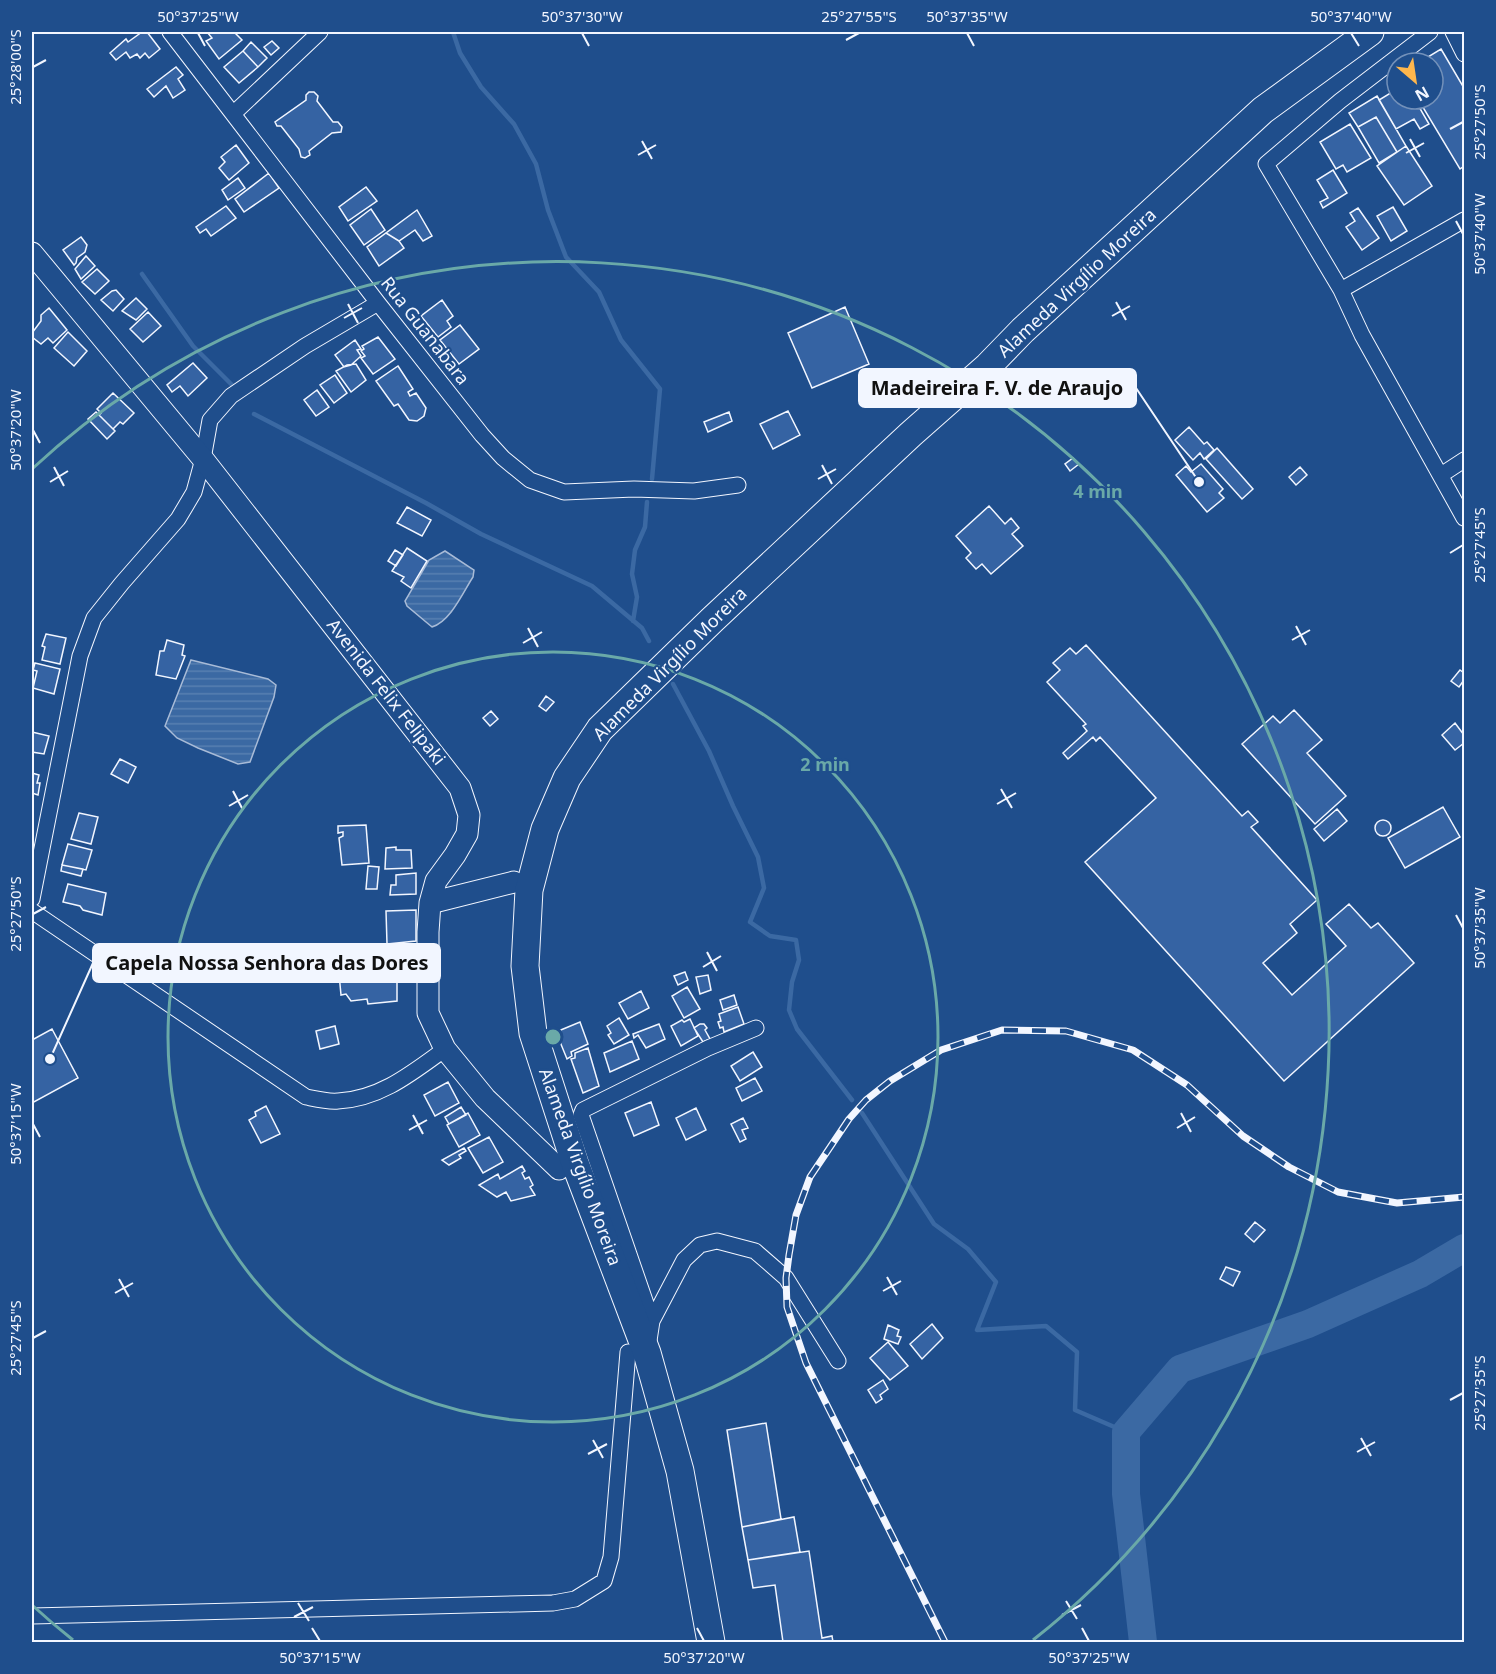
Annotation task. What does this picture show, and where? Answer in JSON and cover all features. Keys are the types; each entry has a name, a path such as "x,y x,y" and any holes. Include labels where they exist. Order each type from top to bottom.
{"highway":[{"name":"Alameda Virgílio Moreira","path":"694,1642 664,1475 638,1353 621,1329 559,1169 516,1036 508,966 514,882 530,822 553,769 587,719 700,608 977,354 1083,250 1252,97 1340,32"},
{"name":"Alameda Virgílio Moreira","path":"711,1642 680,1471 638,1353 533,1033 525,966 529,890 545,829 567,778 600,729 712,620 1263,110 1370,32"}],"street":[{"name":"Rua Guanabara","path":"170,32 482,435 503,458 530,480 564,492 634,489 694,491 738,485"},
{"path":"233,114 306,37 320,32"},
{"path":"1430,32 1340,101 1266,164 1341,290 1362,335 1464,518"},
{"path":"1453,32 1464,54"},
{"path":"1341,290 1464,220"},
{"name":"Avenida Felix Felipaki","path":"32,253 203,459 460,788 469,815 467,834 436,881 430,903 428,1013 445,1049 484,1098 559,1169"},
{"path":"32,899 80,656 94,618 178,519 194,492 210,420 231,396 305,346 378,303"},
{"path":"1441,475 1464,460"},
{"path":"430,903 514,882"},
{"path":"32,911 306,1097 337,1102 371,1095 402,1080 445,1049"},
{"path":"652,1321 581,1115 583,1110 708,1048 756,1028"},
{"path":"32,1616 553,1603 575,1599 604,1581 611,1557 638,1353 684,1260 700,1245 717,1241 755,1251 786,1278 838,1360"}],"water":[{"path":"445,551 474,570 473,577 451,612 439,624 432,627 407,606 405,601 429,560"},
{"path":"191,660 268,679 276,685 274,697 250,762 238,764 198,748 177,738 165,726"}],"building":[{"path":"142,32 147,32 160,49 149,58 145,53 140,58 137,54 130,58 126,52 116,60 110,53 126,39 128,42"},
{"path":"207,32 234,32 242,40 219,59 206,41 212,38"},
{"path":"272,41 279,48 271,55 264,47"},
{"path":"251,42 267,58 258,67 243,51"},
{"path":"243,51 258,67 239,83 224,67"},
{"path":"1445,56 1464,88 1464,166 1460,169 1425,111 1445,111"},
{"path":"176,67 183,75 178,79 185,90 173,98 166,86 154,97 147,89"},
{"path":"309,92 314,92 318,96 317,101 333,122 338,122 342,127 341,132 332,133 309,151 310,155 305,158 301,157 299,149 281,126 277,126 275,122 306,100"},
{"path":"1377,96 1406,146 1397,152 1376,117 1358,127 1349,113"},
{"path":"1385,96 1385,110 1379,100"},
{"path":"1385,111 1421,111 1429,124 1420,129 1414,119 1396,129"},
{"path":"1376,117 1397,152 1379,163 1358,127"},
{"path":"1350,124 1371,158 1347,172 1343,165 1336,169 1320,142"},
{"path":"236,145 249,163 229,180 219,168 225,162 221,157"},
{"path":"1406,146 1432,186 1404,205 1377,166"},
{"path":"1333,170 1347,193 1323,208 1320,202 1328,198 1317,180"},
{"path":"269,173 279,188 244,212 235,199"},
{"path":"238,178 245,188 228,200 222,190"},
{"path":"366,187 377,201 348,221 339,207"},
{"path":"226,206 236,218 211,236 206,229 200,233 196,227"},
{"path":"1393,207 1407,231 1391,241 1377,216"},
{"path":"1358,208 1379,238 1362,250 1346,227 1355,221 1350,213"},
{"path":"371,209 385,230 364,245 350,225"},
{"path":"417,210 432,236 423,241 415,230 399,241 386,233"},
{"path":"386,233 399,241 404,248 379,266 367,247"},
{"path":"81,237 87,245 85,252 77,258 74,265 63,250"},
{"path":"86,256 95,266 81,279 75,269"},
{"path":"97,269 109,281 95,294 82,282"},
{"path":"116,290 124,299 113,311 101,300"},
{"path":"136,298 147,309 136,320 122,311"},
{"path":"442,300 453,316 447,321 451,327 438,337 421,316"},
{"path":"845,307 869,364 812,388 788,333"},
{"path":"49,308 67,330 53,343 48,338 41,344 32,337 32,333 41,321 41,315"},
{"path":"148,312 161,326 143,342 130,329"},
{"path":"460,325 479,349 459,364 440,340"},
{"path":"68,332 87,351 74,366 54,348"},
{"path":"378,337 395,359 373,374 361,358 365,356 361,351 364,349 362,346"},
{"path":"355,340 361,349 357,350 361,356 351,365 344,367 335,355"},
{"path":"193,363 207,378 188,396 180,386 172,392 167,385"},
{"path":"356,364 366,380 351,392 336,371 347,365"},
{"path":"398,366 413,389 408,392 410,396 416,393 426,408 424,416 417,421 409,420 398,404 394,406 376,381"},
{"path":"335,375 347,393 334,403 320,385"},
{"path":"317,390 329,407 316,416 304,400"},
{"path":"113,393 134,413 123,424 120,422 113,429 99,415 101,413 97,409"},
{"path":"788,411 800,435 773,449 760,424"},
{"path":"96,412 115,431 107,439 88,419"},
{"path":"729,412 732,421 708,432 704,422"},
{"path":"1189,427 1204,444 1207,442 1214,450 1204,459 1200,453 1193,460 1175,440"},
{"path":"1217,448 1253,489 1242,499 1206,459"},
{"path":"1073,458 1079,464 1070,471 1065,464"},
{"path":"1201,464 1223,489 1219,493 1224,498 1207,512 1176,475 1186,466 1191,472"},
{"path":"1300,467 1307,475 1296,485 1289,477"},
{"path":"989,506 1005,524 1011,518 1019,528 1012,534 1023,546 991,574 982,564 976,569 966,558 971,553 956,536"},
{"path":"407,507 431,520 422,536 397,523"},
{"path":"407,548 427,561 411,588 401,581 404,577 392,571"},
{"path":"395,550 403,555 396,566 388,561"},
{"path":"46,634 66,638 60,664 42,660 45,647 42,646"},
{"path":"167,640 184,645 182,655 185,656 176,679 156,675 160,651 164,651"},
{"path":"1086,645 1242,816 1248,811 1258,822 1251,827 1317,900 1290,924 1297,933 1263,963 1292,995 1346,946 1326,924 1349,904 1371,928 1378,923 1414,963 1284,1081 1085,862 1156,798 1100,737 1096,741 1093,737 1068,759 1063,753 1087,731 1083,726 1086,724 1047,682 1060,670 1053,663 1070,648 1076,654"},
{"path":"35,663 60,669 54,694 33,688 37,671 33,670"},
{"path":"1460,670 1464,673 1464,680 1459,687 1451,681"},
{"path":"546,696 554,702 546,711 539,706"},
{"path":"1294,710 1322,740 1307,753 1346,796 1315,824 1242,744 1273,716 1280,723"},
{"path":"491,711 498,719 490,726 483,718"},
{"path":"1455,723 1464,735 1464,743 1455,750 1442,735"},
{"path":"32,732 49,736 44,754 32,752"},
{"path":"120,759 136,767 128,783 111,774"},
{"path":"32,773 39,775 38,795 32,793"},
{"path":"1443,807 1460,837 1405,868 1388,838"},
{"path":"1337,809 1347,821 1324,841 1314,829"},
{"path":"79,813 98,817 91,844 71,839"},
{"path":"1380,820 1386,820 1391,828 1389,834 1380,836 1375,831 1375,825"},
{"path":"366,825 369,863 342,865 339,838 343,836 343,832 338,833 338,826"},
{"path":"68,844 92,850 86,870 62,865"},
{"path":"396,847 396,850 411,850 412,868 385,869 386,848"},
{"path":"62,865 83,869 81,876 61,871"},
{"path":"368,866 379,867 377,889 366,889"},
{"path":"416,873 416,894 390,895 391,885 396,885 396,875"},
{"path":"68,884 106,893 102,915 63,902"},
{"path":"416,910 416,941 387,944 386,911"},
{"path":"351,961 352,973 366,971 366,966 377,964 378,971 384,970 384,967 397,968 397,1001 368,1004 367,999 351,1001 346,994 341,995 338,963"},
{"path":"685,972 688,980 678,985 674,976"},
{"path":"708,975 711,990 700,994 696,977"},
{"path":"687,987 700,1009 684,1018 672,996"},
{"path":"641,991 649,1008 628,1019 619,1003"},
{"path":"734,995 737,1005 723,1010 720,1000"},
{"path":"738,1007 744,1024 724,1032 718,1022 721,1021 719,1014"},
{"path":"619,1018 629,1035 614,1044 608,1035 611,1033 607,1026"},
{"path":"690,1019 698,1036 681,1046 671,1026 682,1020 684,1022"},
{"path":"580,1022 588,1044 571,1052 572,1056 567,1059 556,1032"},
{"path":"659,1024 665,1039 646,1048 638,1035 634,1038 633,1034"},
{"path":"704,1024 707,1028 705,1030 710,1039 703,1042 694,1028"},
{"path":"335,1026 339,1044 320,1049 316,1031"},
{"path":"52,1029 78,1078 32,1103 32,1040"},
{"path":"632,1041 639,1059 610,1072 604,1053"},
{"path":"588,1048 599,1086 583,1093 571,1059 575,1058 575,1053"},
{"path":"753,1052 762,1067 740,1081 731,1066"},
{"path":"755,1078 762,1091 742,1101 736,1088"},
{"path":"448,1082 459,1103 435,1116 424,1095"},
{"path":"651,1102 659,1125 634,1136 625,1113"},
{"path":"266,1106 280,1134 261,1143 249,1120 256,1116 255,1112"},
{"path":"461,1107 466,1115 449,1124 445,1117"},
{"path":"696,1108 706,1130 686,1140 676,1118"},
{"path":"468,1113 480,1135 459,1147 447,1125"},
{"path":"743,1118 748,1128 742,1130 746,1139 740,1142 731,1124"},
{"path":"489,1137 503,1162 483,1173 468,1148"},
{"path":"464,1148 466,1151 459,1155 461,1158 449,1165 442,1160"},
{"path":"522,1166 525,1171 522,1173 525,1179 529,1177 533,1185 530,1187 535,1195 511,1201 506,1192 497,1197 479,1185 498,1174 500,1179"},
{"path":"1255,1222 1265,1230 1254,1242 1245,1234"},
{"path":"1226,1267 1240,1272 1233,1286 1220,1279"},
{"path":"932,1324 943,1338 922,1359 910,1344"},
{"path":"888,1325 899,1330 897,1336 901,1337 898,1344 884,1339"},
{"path":"888,1342 908,1366 890,1380 870,1358"},
{"path":"883,1380 888,1389 880,1395 882,1399 876,1403 868,1390"},
{"path":"766,1423 781,1519 742,1527 727,1430"},
{"path":"794,1517 800,1552 748,1560 742,1527"},
{"path":"809,1551 822,1638 832,1636 833,1642 783,1642 775,1585 753,1588 748,1560"}],"waterway":[{"path":"453,32 460,53 481,87 514,124 536,164 548,210 566,257 599,292 621,340 660,389 652,479"},
{"path":"142,274 193,346 232,385"},
{"path":"254,414 481,534 592,586 642,628 649,641"},
{"path":"633,621 637,597 632,574 635,550 645,527 647,502"},
{"path":"673,684 709,751 758,857 764,888 750,922 770,936 796,940 799,960 792,982 789,1010 797,1029 852,1100"},
{"path":"862,1113 934,1224 968,1249 996,1282 977,1330 1046,1326 1077,1352 1075,1410 1126,1432"},
{"path":"1143,1642 1126,1494 1126,1432 1180,1369 1308,1324 1420,1274 1464,1248"}],"railway":[{"path":"945,1642 806,1363 787,1307 786,1278 796,1215 810,1177 849,1119 866,1100 890,1081 941,1050 1002,1030 1066,1031 1133,1050 1187,1085 1243,1136 1289,1167 1338,1192 1397,1203 1464,1197"}],"place":[{"name":"Madeireira F. V. de Araujo","path":"1199,482"},
{"name":"Capela Nossa Senhora das Dores","path":"50,1059"}]}
